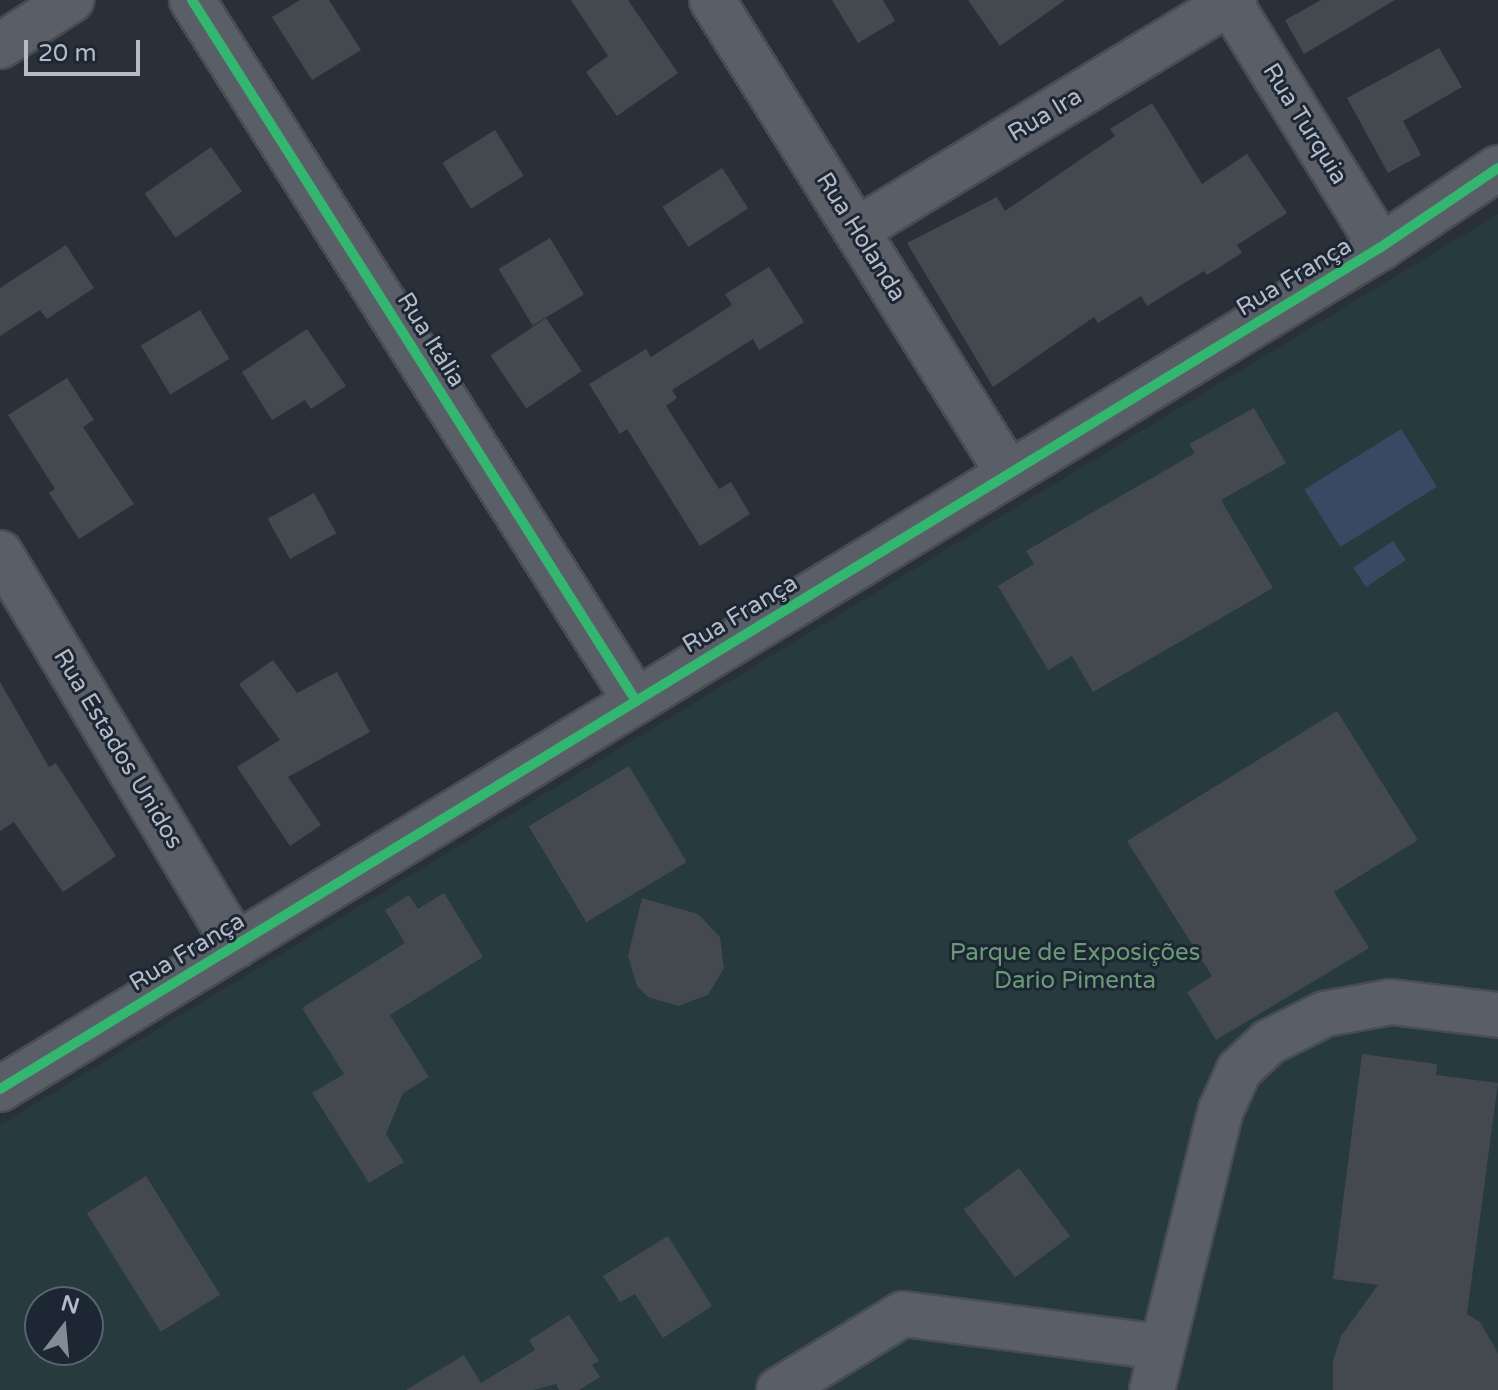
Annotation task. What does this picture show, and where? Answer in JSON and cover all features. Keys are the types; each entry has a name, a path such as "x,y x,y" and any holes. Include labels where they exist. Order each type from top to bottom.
{"street":[{"path":"0,46 71,0"},
{"name":"Rua Itália","path":"192,0 636,701"},
{"name":"Rua Ira","path":"857,230 1231,1"},
{"name":"Rua Turquia","path":"1231,1 1381,247"},
{"name":"Rua Holanda","path":"726,5 857,230 1009,474"},
{"name":"Rua França","path":"0,1089 1381,247 1498,168"},
{"name":"Rua Estados Unidos","path":"0,553 236,946"},
{"path":"1152,1390 1160,1347 1221,1110 1239,1070 1269,1042 1325,1014 1391,1002 1498,1015"},
{"path":"779,1390 903,1314 1160,1347"}],"green space":[{"name":"Parque de Exposições Dario Pimenta","path":"1498,214 1498,1390 0,1390 0,1125"}],"water":[{"path":"1401,429 1437,487 1340,547 1304,489"},
{"path":"1393,541 1406,560 1366,587 1353,568"}],"building":[{"path":"300,0 329,0 361,50 312,80 272,17"},
{"path":"571,0 628,0 678,73 617,116 586,72 608,56"},
{"path":"832,0 883,0 895,21 858,43"},
{"path":"968,0 1065,0 1000,46"},
{"path":"1321,0 1395,0 1304,54 1285,20"},
{"path":"1439,48 1462,87 1403,121 1421,155 1388,173 1347,98"},
{"path":"1152,103 1202,184 1247,154 1287,213 1237,245 1242,253 1207,275 1204,271 1147,306 1141,296 1098,323 1094,317 993,387 907,243 997,197 1005,211 1115,136 1110,129"},
{"path":"495,130 524,176 471,209 442,163"},
{"path":"211,147 242,191 176,238 145,193"},
{"path":"722,168 748,208 689,247 662,207"},
{"path":"550,238 584,295 533,325 499,269"},
{"path":"66,245 94,288 47,319 40,310 0,336 0,288"},
{"path":"769,267 804,322 759,350 753,339 672,390 677,398 666,406 719,489 731,482 750,514 700,546 627,429 620,434 589,384 646,349 651,357 732,305 725,294"},
{"path":"200,310 229,359 170,394 141,346"},
{"path":"546,318 582,371 526,409 490,355"},
{"path":"307,329 346,386 311,409 305,400 272,420 242,372"},
{"path":"67,378 94,420 83,427 134,504 79,539 49,493 55,489 8,415"},
{"path":"1254,408 1286,463 1221,500 1273,588 1093,692 1072,656 1048,670 998,586 1034,564 1026,551 1195,453 1189,444"},
{"path":"314,493 336,533 290,559 268,519"},
{"path":"273,660 297,693 337,672 370,732 288,777 321,825 290,846 237,767 280,740 239,684"},
{"path":"0,682 49,767 56,763 116,856 63,892 14,822 0,831"},
{"path":"1337,711 1418,840 1334,892 1369,948 1216,1040 1187,992 1212,976 1127,841"},
{"path":"629,766 687,862 586,922 529,826"},
{"path":"444,893 483,957 390,1015 429,1077 403,1093 386,1134 404,1162 369,1183 312,1093 344,1074 302,1008 405,943 385,910 409,895 418,909"},
{"path":"642,898 698,914 720,937 724,968 708,995 678,1006 648,997 637,986 628,956"},
{"path":"1362,1054 1437,1064 1436,1075 1498,1083 1467,1314 1480,1322 1498,1353 1498,1390 1333,1390 1333,1361 1341,1336 1378,1285 1333,1279"},
{"path":"1019,1168 1070,1236 1015,1277 964,1210"},
{"path":"146,1176 220,1295 161,1332 87,1213"},
{"path":"668,1236 712,1306 663,1338 635,1294 620,1302 603,1276"},
{"path":"569,1315 599,1361 592,1365 600,1377 579,1390 559,1390 556,1384 534,1390 406,1390 464,1355 481,1383 535,1350 529,1340"}],"cycle path":[{"path":"192,0 636,701"},
{"path":"0,1089 1381,247 1498,168"}]}
